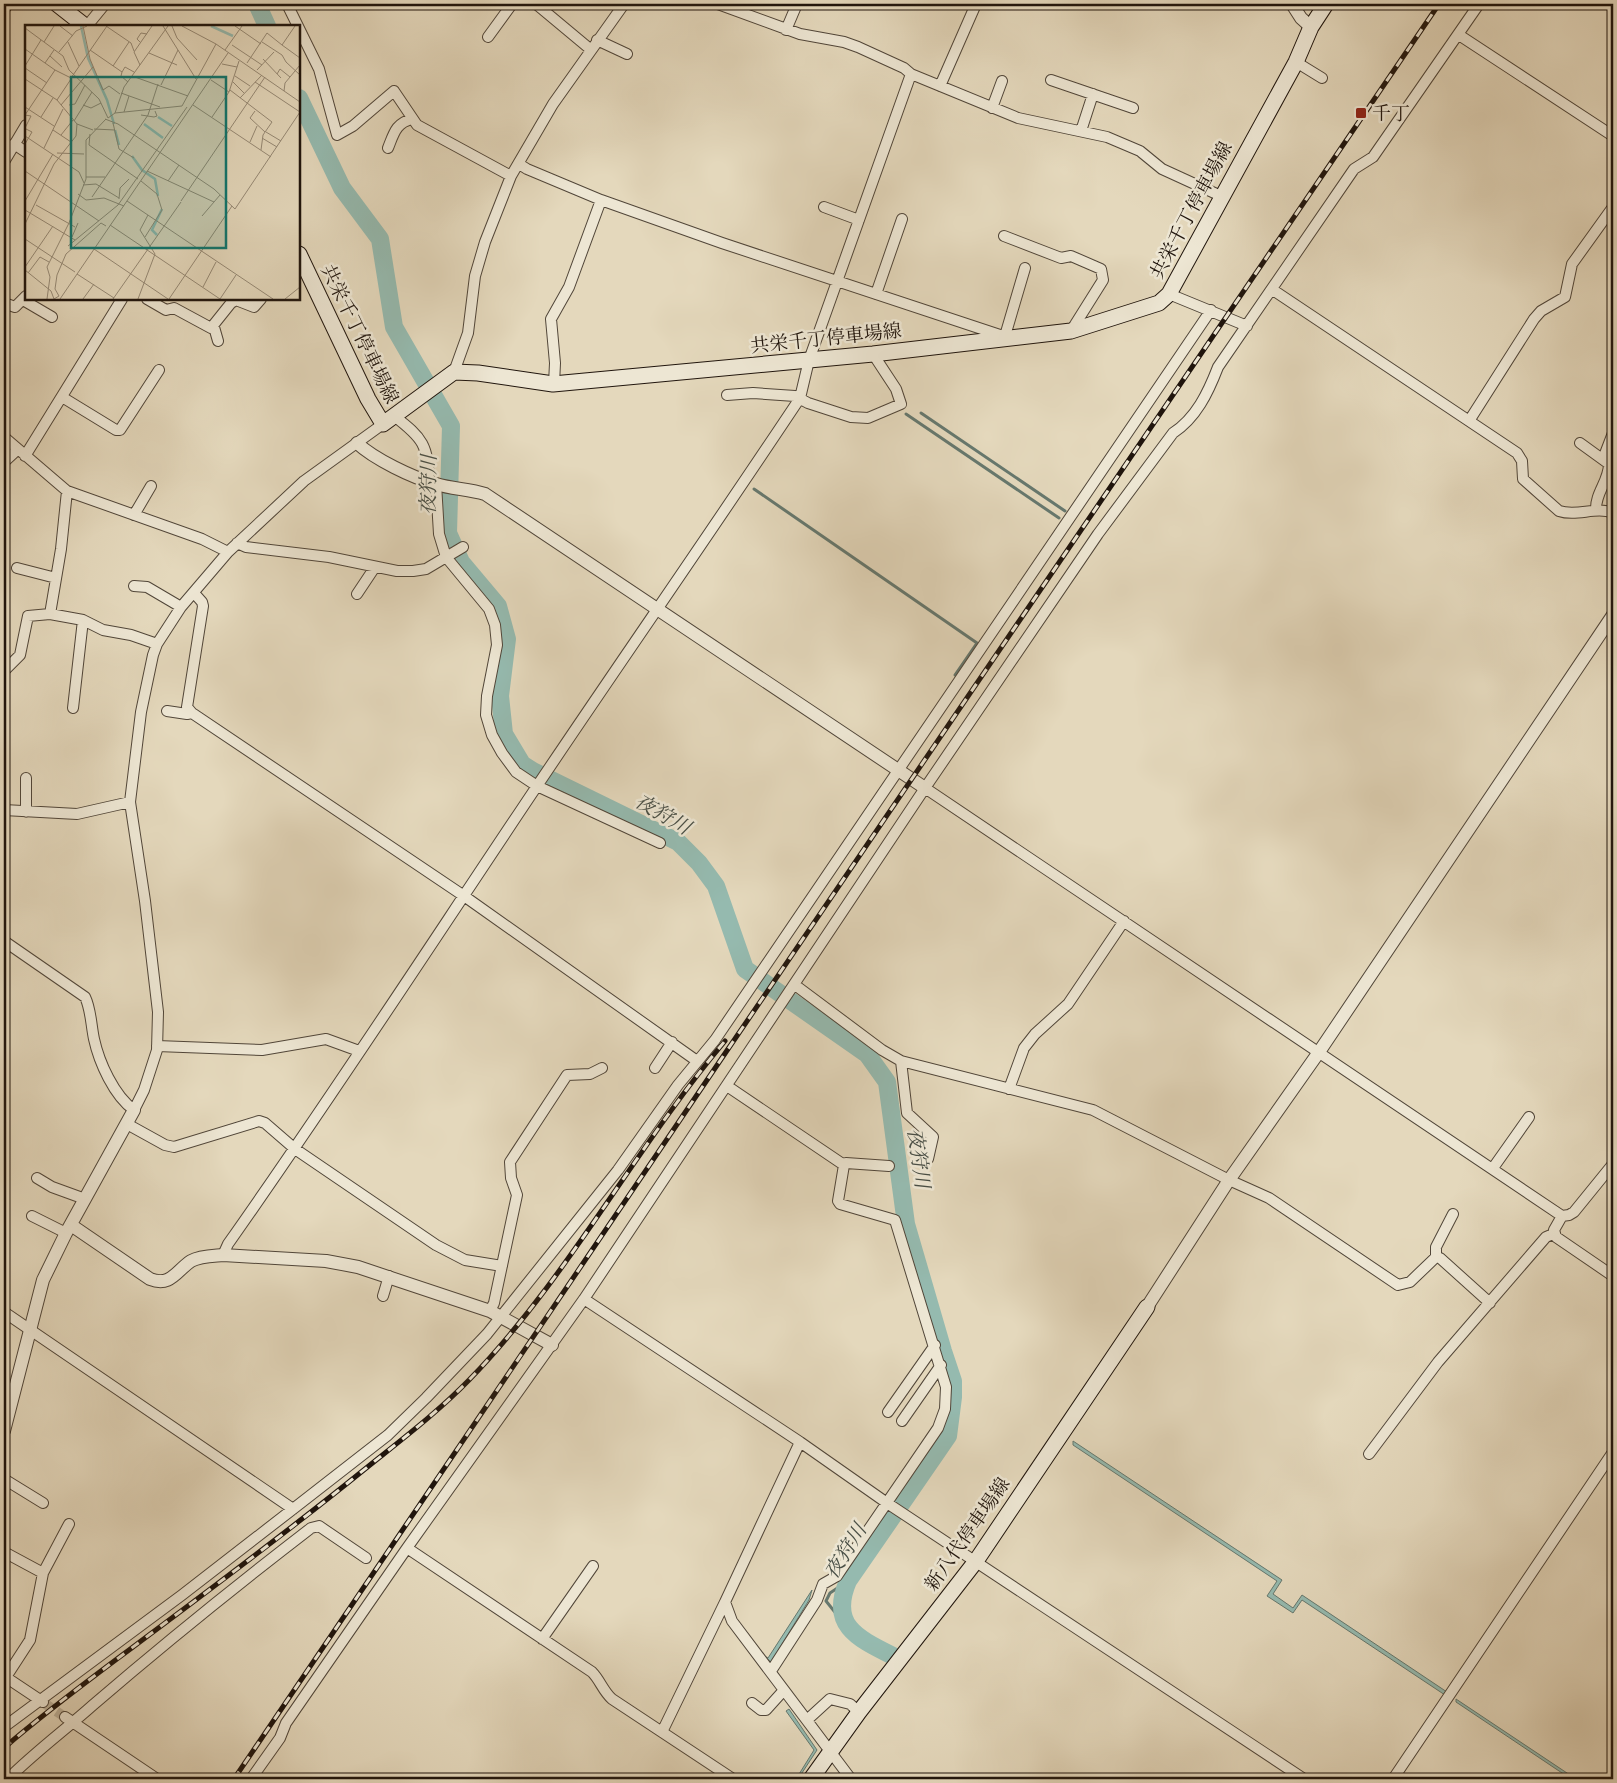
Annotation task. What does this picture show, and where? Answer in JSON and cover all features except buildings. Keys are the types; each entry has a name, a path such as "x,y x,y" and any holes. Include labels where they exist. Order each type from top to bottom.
{"main road":[{"path":"57,4 85,25"},
{"name":"共栄千丁停車場線","path":"300,259 304,278 368,399 388,420 449,377 478,373 554,384 873,354 1071,332 1159,303 1169,294 1296,62 1311,26 1326,4"},
{"name":"新八代停車場線","path":"812,1779 859,1712 976,1561 1147,1307"}],"street":[{"path":"4,8 7,4"},
{"path":"87,25 105,4"},
{"path":"287,4 297,25"},
{"path":"488,36 512,4"},
{"path":"536,4 590,49"},
{"path":"449,377 468,333 477,268 485,242 511,176 553,104 590,49 624,4"},
{"path":"718,4 786,30 858,47 904,68 911,74 1018,118 1107,137 1140,151 1162,169 1221,196"},
{"path":"786,30 797,4"},
{"path":"940,86 976,4"},
{"path":"1292,4 1301,18 1311,26"},
{"path":"251,1779 280,1738 286,1724 407,1548 584,1299 925,788 1098,534 1173,433 1188,423 1209,389 1218,367 1273,290 1354,168 1374,157 1479,4"},
{"path":"300,30 319,69 337,135 353,126 394,91 417,125 511,176"},
{"path":"1459,35 1613,136"},
{"path":"597,40 627,54"},
{"path":"1296,62 1322,78"},
{"path":"223,1255 228,1244 295,1149 549,768 659,610 800,398 810,360 837,281 911,74"},
{"path":"1051,80 1133,108"},
{"path":"992,108 1002,81"},
{"path":"1081,131 1093,94"},
{"path":"388,148 401,121 412,119"},
{"path":"4,162 25,127"},
{"path":"14,144 25,151"},
{"path":"519,164 601,200 722,243 1006,338 1025,268"},
{"path":"554,384 555,363 551,319 568,287 601,200"},
{"path":"824,207 859,220"},
{"path":"1470,421 1534,319 1541,311 1565,297 1572,264 1613,207"},
{"path":"876,294 902,219"},
{"path":"1004,236 1061,258 1071,256 1102,269 1103,280 1071,332"},
{"path":"1273,290 1517,453 1522,461 1523,479 1560,512 1596,510 1613,513"},
{"path":"1169,294 1246,326"},
{"path":"4,303 15,307 25,298"},
{"path":"28,300 52,317"},
{"path":"4,462 22,453 62,397 121,300"},
{"path":"150,300 166,310 172,304 174,308 214,327 218,341"},
{"path":"214,327 230,303 236,300 254,307 261,300"},
{"path":"4,1727 182,1594 388,1435 487,1334 495,1314 618,1170 697,1061 715,1040 1211,310"},
{"path":"727,395 753,393 800,398 808,403 851,417 868,418 898,407 901,404 896,390 873,354"},
{"path":"62,397 116,430 120,430 159,370"},
{"path":"4,1431 43,1280 134,1110 153,1066 157,1046 158,1012 151,947 130,802 147,675 157,644 181,607 228,552 304,481 388,420 415,432 425,444 435,484 439,534 447,556 489,608 495,625 497,645 487,696 486,714 492,735 516,772 538,785 660,843"},
{"path":"1604,458 1613,433"},
{"path":"4,436 67,491 202,538 228,552"},
{"path":"357,443 364,450 435,484 485,494 900,770 1562,1216 1574,1212 1613,1164"},
{"path":"1580,443 1604,458 1609,464 1609,470 1595,501 1596,510"},
{"path":"134,515 151,486"},
{"path":"50,614 67,491"},
{"path":"237,543 246,548 329,557 375,567 413,571 426,569 462,548"},
{"path":"357,594 375,567"},
{"path":"17,568 56,578"},
{"path":"134,586 147,587 181,607"},
{"path":"194,593 203,606 187,707 192,713 573,971 604,996 697,1061"},
{"path":"4,671 20,655 28,616 50,614 83,620 103,630 131,635 157,644"},
{"path":"1147,1307 1228,1180 1319,1052 1613,615"},
{"path":"73,708 83,620"},
{"path":"168,710 187,714 192,713"},
{"path":"26,778 26,812"},
{"path":"4,810 77,814 130,802"},
{"path":"1009,1089 1024,1048 1035,1034 1068,1004 1124,921"},
{"path":"4,941 85,997 94,1041 105,1067 125,1103 134,1110"},
{"path":"794,986 882,1050 901,1068 1009,1089 1093,1110 1228,1180 1269,1198 1398,1285 1410,1282 1436,1257 1436,1246 1453,1214"},
{"path":"157,1046 262,1050 326,1039 359,1051"},
{"path":"655,1068 672,1042"},
{"path":"495,1314 494,1303 517,1194 511,1178 510,1162 567,1075 590,1074 602,1068"},
{"path":"901,1068 907,1113 933,1137 928,1159"},
{"path":"727,1086 844,1165 889,1166"},
{"path":"1493,1168 1529,1117"},
{"path":"127,1124 165,1146 174,1147 259,1121 295,1149 436,1245 465,1260 502,1266"},
{"path":"771,1670 818,1600 823,1584 837,1576 889,1504 942,1421 947,1398 935,1345 895,1220 840,1204 838,1201 844,1165"},
{"path":"37,1178 52,1187 85,1199"},
{"path":"32,1216 69,1229 150,1279 160,1282 169,1280 193,1260 223,1255 342,1262 390,1276 495,1314 552,1344"},
{"path":"1369,1454 1438,1362 1546,1237 1553,1234 1562,1216"},
{"path":"1553,1234 1613,1276"},
{"path":"1436,1257 1444,1260 1490,1303"},
{"path":"383,1296 390,1276"},
{"path":"584,1299 1304,1779"},
{"path":"4,1312 292,1509"},
{"path":"888,1412 935,1345"},
{"path":"902,1421 941,1366"},
{"path":"662,1732 800,1442"},
{"path":"1393,1779 1613,1452"},
{"path":"4,1479 43,1502"},
{"path":"41,1701 5,1676 30,1640 42,1573 69,1524"},
{"path":"8,1779 69,1720 193,1619 311,1528 319,1526 366,1558"},
{"path":"407,1548 592,1672 612,1699 733,1779"},
{"path":"4,1552 42,1573"},
{"path":"542,1639 593,1566"},
{"path":"724,1602 732,1622 771,1670 851,1779"},
{"path":"752,1703 764,1711 784,1690"},
{"path":"807,1720 830,1699 850,1704 859,1712"},
{"path":"69,1720 157,1779"}],"water":[{"path":"1073,1441 1282,1580 1273,1594 1293,1608 1302,1595 1447,1692 1445,1695 1302,1600 1293,1613 1267,1596 1277,1581 1073,1445"},
{"path":"812,1590 809,1600 771,1662 761,1654 768,1658"},
{"path":"1456,1699 1576,1779 1571,1779 1456,1702"},
{"path":"789,1709 817,1750 798,1779 796,1779 814,1750 786,1711"}],"waterway":[{"name":"夜狩川","path":"257,4 267,25"},
{"name":"夜狩川","path":"300,100 342,188 380,239 394,327 451,426 448,533 461,562 498,606 507,639 500,696 504,734 522,764 533,771 678,842 699,863 716,886 745,969 867,1054 887,1082 906,1224 953,1381 948,1436 848,1581 843,1596 842,1609 844,1619 850,1628 868,1643 893,1656"},
{"path":"921,413 1065,511"},
{"path":"906,414 1059,518"},
{"path":"754,489 977,643 955,675"},
{"path":"846,1626 826,1601 830,1593 848,1581"}],"tunnel":[{"path":"44,1703 65,1717"}],"railway":[{"path":"234,1779 1439,4"},
{"path":"4,1748 75,1690 308,1514 416,1428 456,1393 505,1340 538,1299 692,1082 725,1041"}],"place":[{"name":"千丁","path":"1361,113"}]}
